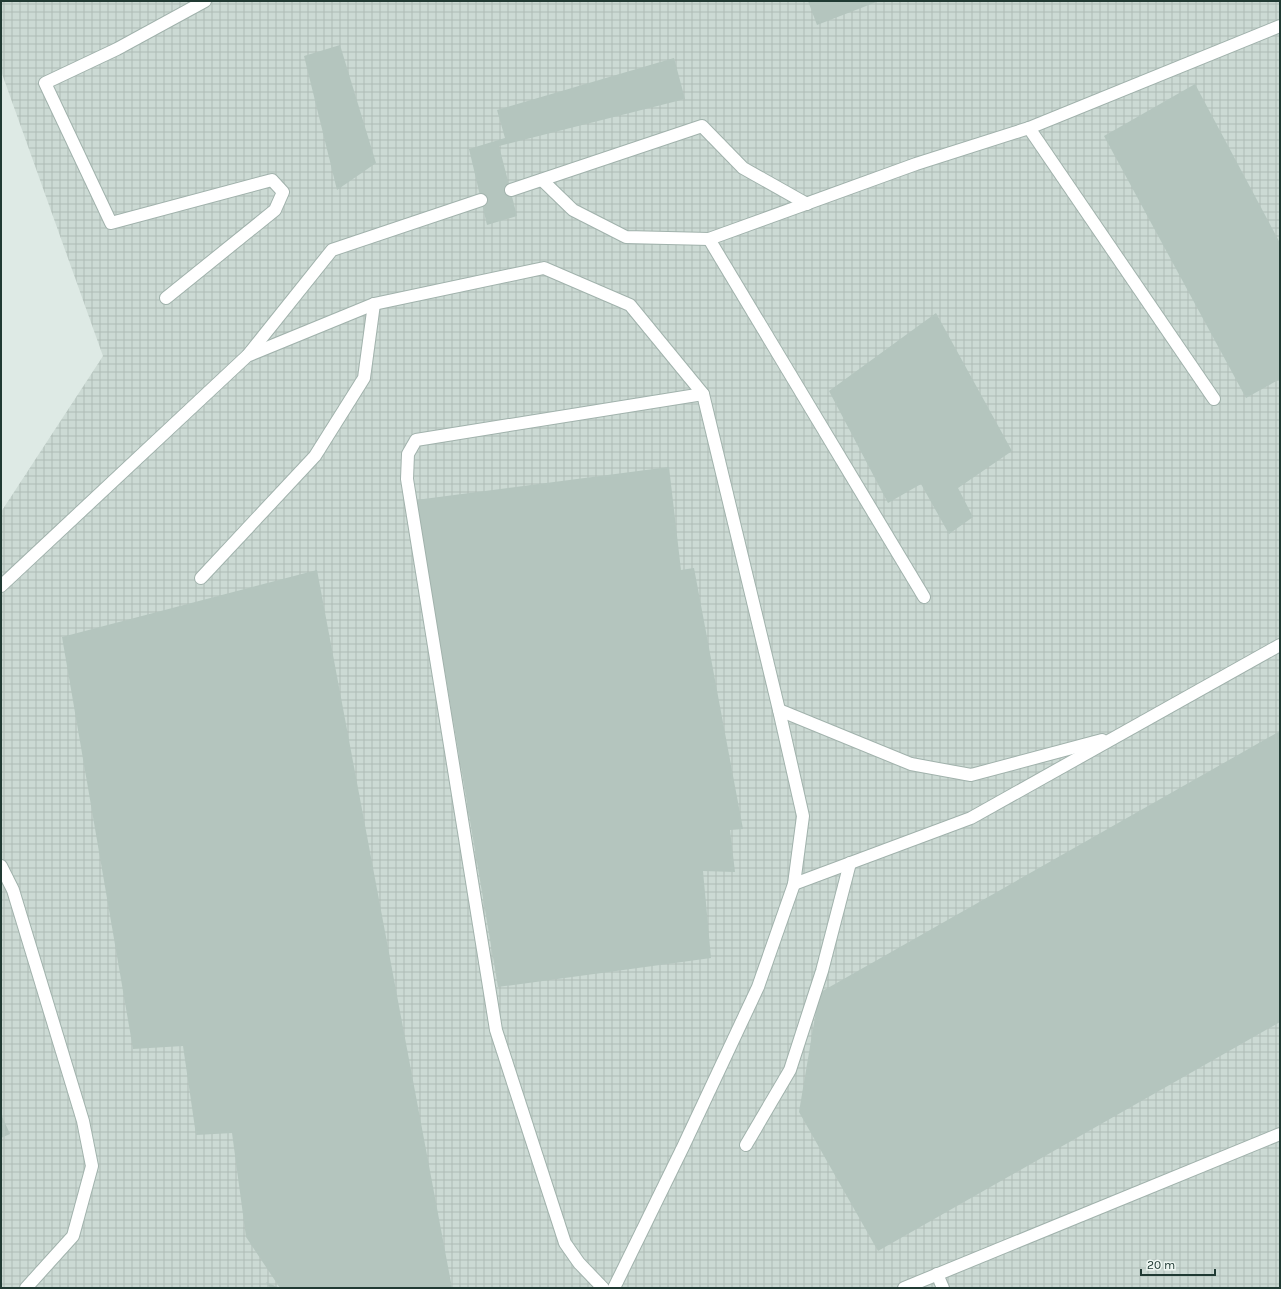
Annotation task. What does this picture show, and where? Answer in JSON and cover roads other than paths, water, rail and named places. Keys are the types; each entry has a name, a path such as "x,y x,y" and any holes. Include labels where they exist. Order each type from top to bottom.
{"lane":[{"path":"166,298 275,210 283,192 272,180 111,223 45,83 117,49 205,1"},
{"path":"542,180 573,210 626,237 709,239 916,164 1029,128 1280,26"},
{"path":"511,190 702,126 743,168 807,204"},
{"path":"1029,128 1214,399"},
{"path":"1,586 248,356 332,250 481,200"},
{"path":"709,239 924,597"},
{"path":"248,356 374,304 544,268 630,305 703,394 780,710 803,816 794,884 758,987 683,1147 614,1288"},
{"path":"201,578 315,456 364,378 374,304"},
{"path":"603,1288 579,1263 564,1243 496,1030 407,479 408,454 416,440 703,394"},
{"path":"794,884 971,818 1280,645"},
{"path":"780,710 911,764 971,775 1119,735"},
{"path":"746,1145 790,1070 822,971 850,863"},
{"path":"1,866 13,890 83,1120 92,1166 73,1236 26,1288"},
{"path":"904,1288 1280,1134"},
{"path":"937,1274 943,1288"}]}
